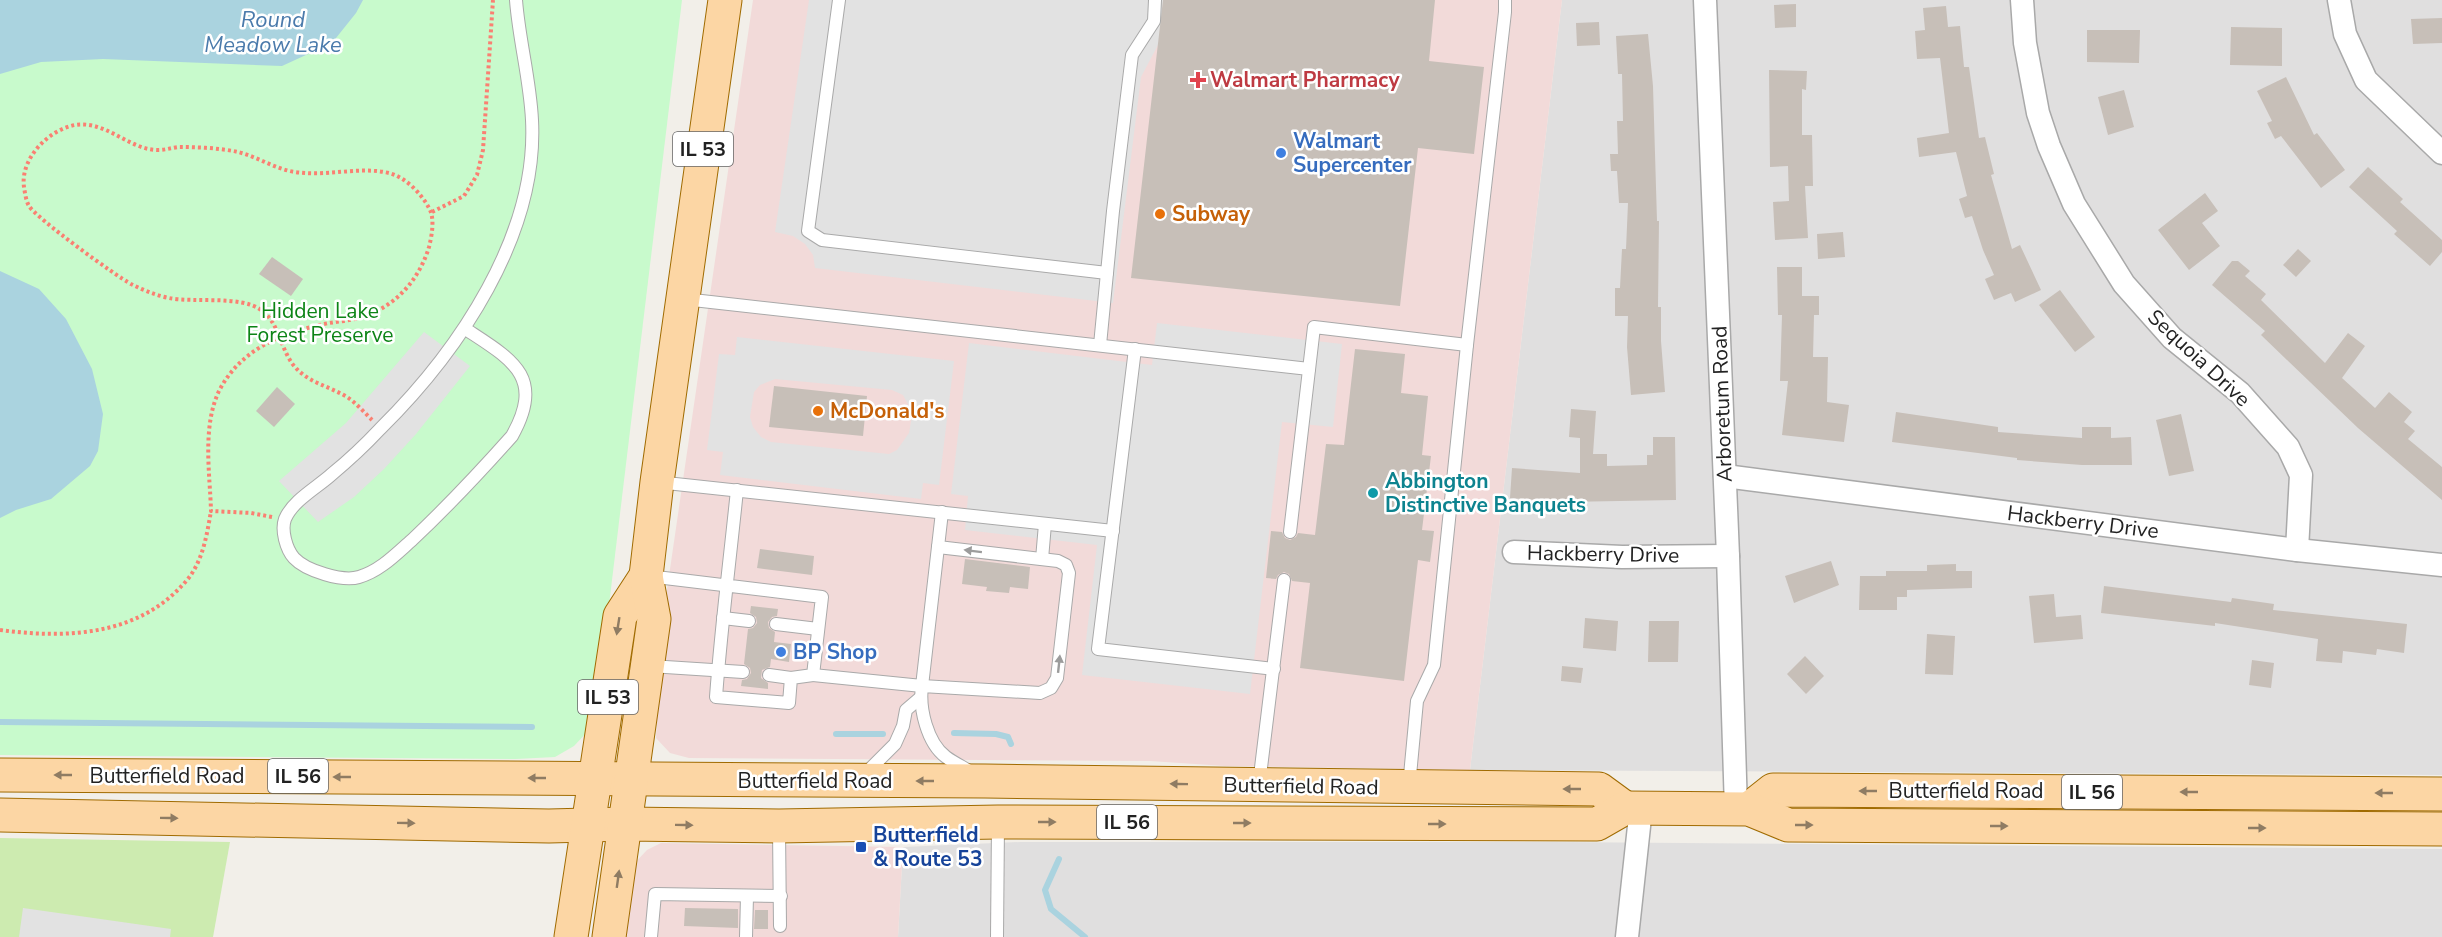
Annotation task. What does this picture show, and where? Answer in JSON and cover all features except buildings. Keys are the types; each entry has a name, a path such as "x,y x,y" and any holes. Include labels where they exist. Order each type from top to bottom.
{"main road":[{"name":"IL 53","path":"609,937 654,619 646,576 657,482 681,299 726,0"},
{"name":"IL 53","path":"571,937 620,616 646,576"},
{"name":"Butterfield Road","path":"0,775 985,781 1599,789 1633,808"},
{"name":"Butterfield Road","path":"1742,809 1773,790 2442,794"},
{"name":"Butterfield Road","path":"0,815 549,826 626,824 779,826 998,822 1597,824 1633,808 1742,809 1788,825 2442,829"}],"street":[{"name":"Arboretum Road","path":"1705,0 1728,556 1742,809"},
{"name":"Sequoia Drive","path":"2022,0 2026,53 2038,113 2049,146 2074,204 2089,231 2132,293 2172,338 2240,393 2288,447 2301,475 2297,550"},
{"path":"2339,0 2344,34 2366,80 2442,153"},
{"name":"Hackberry Drive","path":"1725,476 2297,550 2442,565"},
{"name":"Hackberry Drive","path":"1514,552 1622,557 1728,556"},
{"path":"1627,937 1633,808"}],"lane":[{"path":"464,328 498,351 519,370 527,391 524,412 512,436 434,520 374,572 356,578 335,577 313,570 294,558 284,539 285,519 297,503 381,429 423,382 464,328 498,270 517,225 529,176 532,121 527,74 518,30 516,0"},
{"path":"839,0 808,231 822,240 1107,273"},
{"path":"1100,345 1132,55 1154,21 1155,0"},
{"path":"1409,788 1417,701 1434,665 1505,0"},
{"path":"681,299 1309,369"},
{"path":"1290,532 1314,327 1467,345"},
{"path":"1135,350 1098,649 1274,669"},
{"path":"657,482 1113,531"},
{"path":"737,490 716,697 789,703 791,678"},
{"path":"942,512 921,692 933,742 945,756 985,781"},
{"path":"1042,559 1045,524"},
{"path":"769,675 791,678 813,675 921,692 1040,693 1051,688 1058,678 1069,573 1066,565 1058,561 938,547"},
{"path":"646,576 822,597 813,675"},
{"path":"1259,785 1284,580"},
{"path":"723,618 749,621"},
{"path":"776,624 818,629"},
{"path":"649,666 743,672"},
{"path":"858,781 895,744 903,726 906,710 921,692"},
{"path":"997,937 998,822"},
{"path":"779,826 780,926"},
{"path":"651,937 655,894 781,896"},
{"path":"746,937 747,896"}],"path":[{"path":"432,212 464,196 477,175 483,150 493,0"},
{"path":"0,630 69,635 102,630 134,619 162,603 188,579 205,545 211,511 209,448 211,418 219,392 235,368 256,348 279,336 368,315 389,304 409,287 424,264 432,237 432,212 412,186 394,174 369,170 295,172 228,150 177,147 156,150 137,146 96,126 75,125 56,133 42,143 28,161 23,175 24,191 30,208 127,282 150,293 172,299 244,304 259,308 271,319 279,336 286,355 296,369 310,380 349,398 381,429"},
{"path":"211,511 251,513 285,519"}],"shaded area":[{"path":"753,0 1562,0 1470,770 1225,766 1150,761 689,758 670,753 656,738 662,624"},
{"path":"809,0 1171,0 1168,26 1141,77 1113,303 815,268 813,255 805,244 793,236 775,232"},
{"path":"1562,0 2442,0 2442,775 1470,770"},
{"path":"1157,323 1342,344 1333,427 1282,422 1250,694 1082,675 1097,545 965,530 968,496 951,494 969,343 1152,365"},
{"path":"424,332 470,366 416,434 384,469 354,497 318,522 279,481 346,423"},
{"path":"737,337 954,361 939,485 923,483 921,499 720,475 723,452 707,450 719,354 735,355","holes":["775,379 892,390 903,395 912,416 909,433 897,450 889,454 771,442 761,437 753,427 750,417 754,392 760,385"]},
{"path":"1020,842 1554,842 2442,849 2442,937 898,937 903,847"},
{"path":"661,843 903,847 898,937 619,937 633,865 647,850"},
{"path":"23,908 171,929 170,937 19,937"}],"green space":[{"name":"Hidden Lake Forest Preserve","path":"0,0 682,0 602,663 589,730 574,746 555,757 516,759 0,755"},
{"path":"0,838 230,842 213,937 0,937"}],"water":[{"name":"Round Meadow Lake","path":"0,0 363,0 356,13 332,43 282,66 103,59 41,62 0,74"},
{"path":"0,271 39,289 66,319 92,369 103,414 98,451 90,466 51,499 16,510 0,518"}],"waterway":[{"path":"0,722 532,727"},
{"path":"954,733 996,734 1008,737 1011,744"},
{"path":"836,734 883,734"},
{"path":"1059,859 1045,890 1051,909 1085,937"}],"place":[{"name":"Walmart Pharmacy","path":"1198,80"},
{"name":"Walmart Supercenter","path":"1281,153"},
{"name":"Subway","path":"1160,214"},
{"name":"McDonald's","path":"818,411"},
{"name":"Abbington Distinctive Banquets","path":"1373,493"},
{"name":"BP Shop","path":"781,652"},
{"name":"Butterfield & Route 53","path":"861,847"}]}
